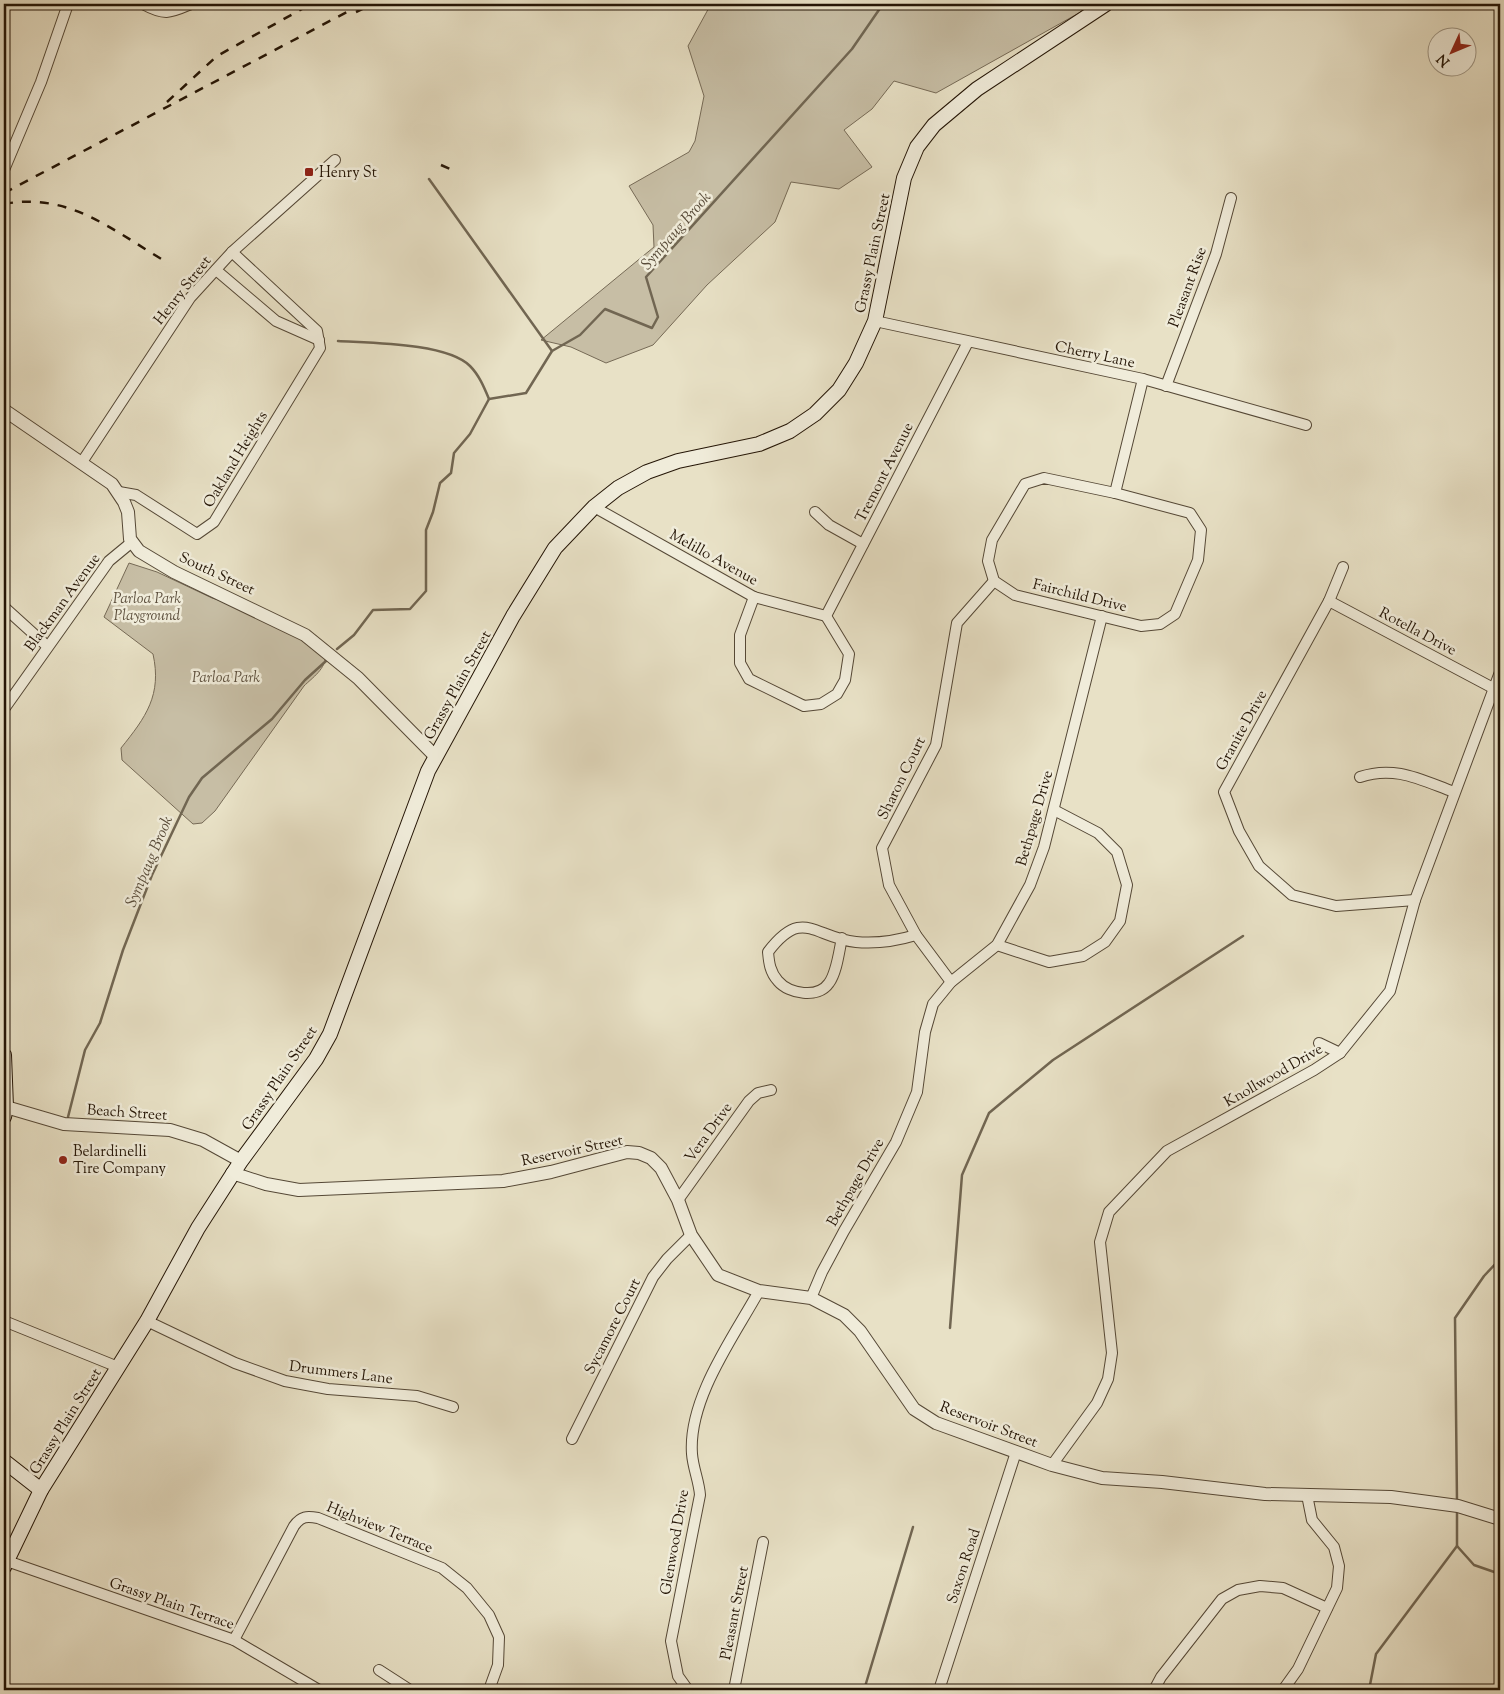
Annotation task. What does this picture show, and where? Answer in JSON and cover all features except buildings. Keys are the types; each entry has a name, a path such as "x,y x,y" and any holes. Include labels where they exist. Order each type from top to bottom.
{"main road":[{"name":"Grassy Plain Street","path":"5,1564 41,1490 147,1321 198,1228 236,1167 311,1066 330,1034 428,771 534,579 556,548 594,507 618,488 647,472 678,461 759,444 790,431 815,414 839,390 856,363 875,321 904,178 918,148 934,125 977,89 1106,4"},
{"path":"4,1055 5,1112"},
{"path":"4,1461 41,1490"}],"street":[{"path":"4,170 41,82 68,4"},
{"path":"144,4 154,10 170,13 191,4"},
{"name":"Henry Street","path":"82,462 190,298 232,252 334,160"},
{"name":"Pleasant Rise","path":"1166,386 1216,254 1230,198"},
{"path":"232,252 317,331 319,340"},
{"path":"216,270 276,321 319,340"},
{"name":"Cherry Lane","path":"875,321 1143,379 1306,425"},
{"name":"Oakland Heights","path":"119,492 136,495 197,534 214,522 319,350 319,340"},
{"name":"Tremont Avenue","path":"826,616 968,342"},
{"path":"1115,493 1143,379"},
{"path":"4,410 102,476 119,492 128,512 132,542"},
{"name":"Fairchild Drive","path":"1044,478 1115,493 1190,513 1201,530 1198,560 1175,614 1160,624 1141,626 1015,594 994,581 988,561 992,540 1025,484 1044,478"},
{"name":"Melillo Avenue","path":"594,507 754,597 826,616"},
{"path":"816,512 829,525 863,544"},
{"name":"Blackman Avenue","path":"4,709 109,561 132,542"},
{"name":"South Street","path":"132,542 139,551 166,567 305,635 358,678 436,757"},
{"name":"Granite Drive","path":"1343,567 1329,601 1224,792 1239,831 1259,866 1292,895 1336,906 1415,900"},
{"name":"Sharon Court","path":"951,982 916,936 889,885 882,848 936,745 957,623 994,581"},
{"path":"754,597 740,635 740,664 749,679 804,706 821,704 837,694 844,680 849,654 826,616"},
{"name":"Rotella Drive","path":"1329,601 1493,688"},
{"path":"4,607 47,646"},
{"name":"Bethpage Drive","path":"811,1298 835,1247 896,1142 917,1092 925,1032 933,1004 951,982 997,945 1030,885 1044,847 1054,810 1102,616"},
{"name":"Knollwood Drive","path":"1052,1465 1097,1403 1108,1378 1112,1353 1100,1242 1109,1212 1167,1151 1314,1070 1340,1053 1390,991 1415,900 1500,672"},
{"path":"1360,777 1375,772 1399,772 1454,792"},
{"path":"997,945 1049,962 1083,956 1104,942 1120,921 1127,885 1117,852 1098,833 1054,810"},
{"path":"842,938 830,982 822,989 811,993 797,992 778,981 769,966 768,952 778,938 806,926 842,938 854,942 889,942 916,936"},
{"path":"1319,1043 1340,1053"},
{"name":"Vera Drive","path":"678,1200 749,1101 758,1093 771,1090"},
{"name":"Beach Street","path":"5,1112 64,1124 170,1130 203,1140 236,1167"},
{"name":"Reservoir Street","path":"236,1167 266,1184 299,1190 503,1181 551,1172 627,1152 639,1153 652,1158 661,1168 678,1200 691,1235 718,1275 759,1291 811,1298 844,1315 860,1331 914,1409 936,1423 1052,1465 1102,1478 1162,1482 1265,1494 1391,1497 1458,1506 1500,1519"},
{"name":"Sycamore Court","path":"572,1439 653,1278 667,1259 691,1235"},
{"name":"Glenwood Drive","path":"688,1690 678,1676 671,1641 700,1495 699,1479 692,1455 693,1428 700,1398 759,1291"},
{"path":"4,1321 118,1367"},
{"name":"Drummers Lane","path":"147,1321 235,1363 285,1381 328,1389 417,1396 453,1407"},
{"name":"Saxon Road","path":"939,1690 1016,1452"},
{"path":"1283,1690 1298,1669 1337,1588 1339,1566 1334,1547 1312,1520 1308,1495"},
{"name":"Highview Terrace","path":"234,1640 298,1519 307,1516 318,1518 442,1568 467,1588 489,1615 499,1638 498,1665 489,1690"},
{"name":"Pleasant Street","path":"734,1690 763,1542"},
{"name":"Grassy Plain Terrace","path":"5,1564 234,1640 318,1690"},
{"path":"1154,1690 1161,1678 1222,1599 1238,1590 1260,1586 1283,1588 1327,1608"},
{"path":"379,1670 410,1690"}],"green space":[{"path":"711,4 1089,4 1079,13 936,93 894,81 872,109 844,130 872,167 839,189 791,182 775,222 707,285 653,345 606,363 571,347 541,340 654,247 653,225 629,186 689,152 695,141 704,96 688,46"},
{"name":"Parloa Park","path":"129,563 157,572 212,598 235,605 276,624 325,655 324,664 304,686 215,811 202,823 193,824 122,760 121,748 138,726 150,705 155,682 153,654 104,617"}],"waterway":[{"name":"Sympaug Brook","path":"337,649 354,635 373,610 410,609 426,591 426,530 433,512 440,483 451,473 454,453 470,434 489,399 526,393 552,351 580,335 605,309 652,328 658,317 646,277 852,49 883,4"},
{"path":"429,179 552,351"},
{"path":"338,341 408,346 459,358 470,366 479,377 489,399"},
{"name":"Sympaug Brook","path":"68,1117 85,1050 100,1023 123,950 152,875 189,797 202,778 272,719 305,680 326,661"},
{"path":"950,1328 962,1175 989,1113 1053,1060 1243,936"},
{"path":"1457,1502 1455,1318 1484,1276 1500,1259"},
{"path":"1369,1690 1376,1654 1457,1546 1457,1510"},
{"path":"864,1690 913,1527"},
{"path":"1457,1546 1474,1565 1500,1574"}],"railway":[{"path":"167,102 217,56 311,4"},
{"path":"4,193 362,4"},
{"path":"356,12 373,4"},
{"path":"441,165 455,171"},
{"path":"4,204 49,203 69,208 107,225 163,260"}],"place":[{"name":"Henry St","path":"309,172"},
{"name":"Belardinelli Tire Company","path":"63,1160"}],"park label":[{"name":"Parloa Park Playground","path":"147,606"}]}
